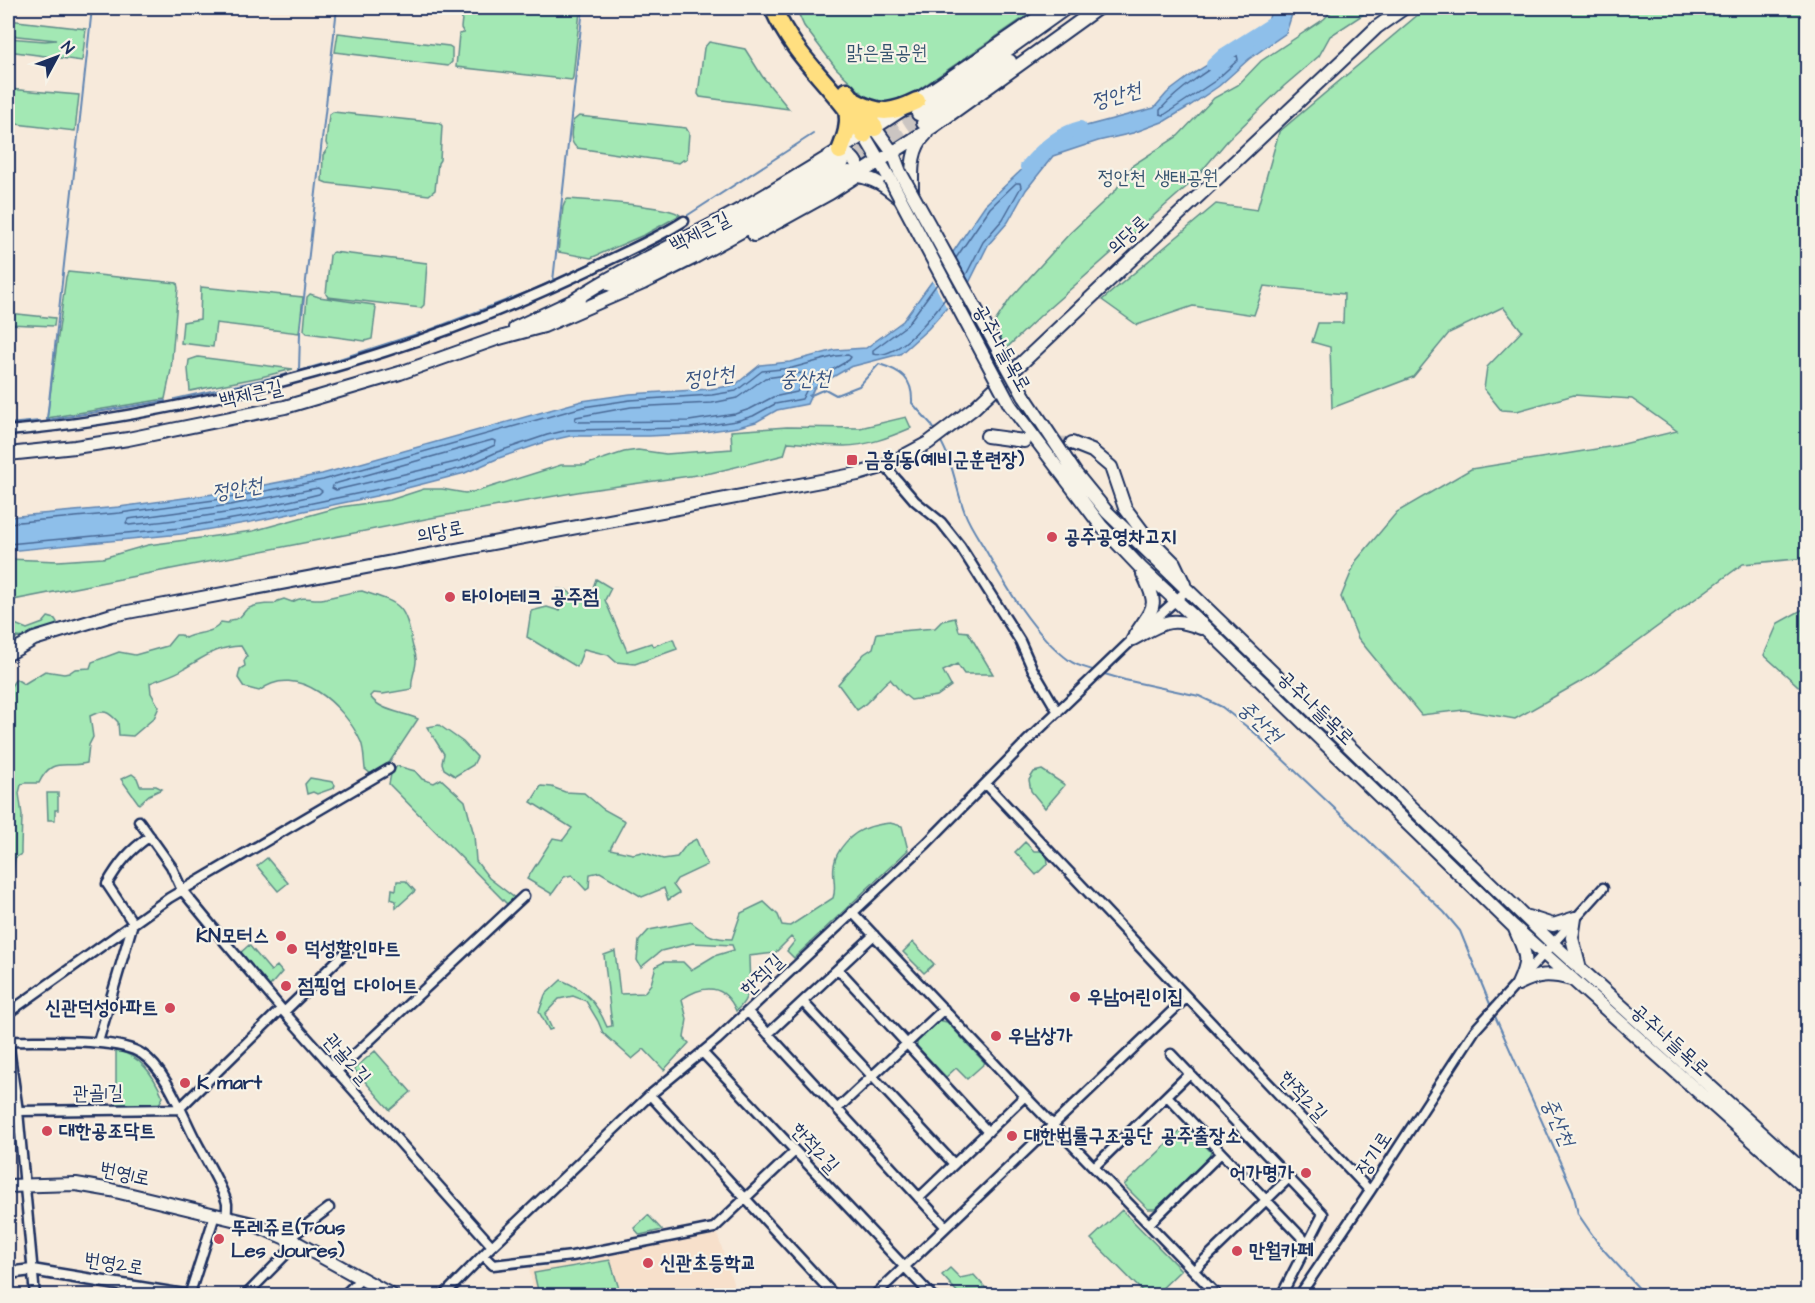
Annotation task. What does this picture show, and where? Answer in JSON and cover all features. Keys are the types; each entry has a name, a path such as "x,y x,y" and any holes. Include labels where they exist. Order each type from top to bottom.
{"highway":[{"path":"773,8 799,54 850,105 886,112 901,109 923,116"},
{"path":"784,8 808,48 870,131"},
{"path":"847,165 850,105"}],"main road":[{"path":"576,305 610,276 699,233 750,205 847,165 880,162 893,153 923,116 1052,8"},
{"path":"912,192 912,165 923,116 1066,8"},
{"path":"923,116 1085,8"},
{"path":"847,165 870,131 923,116 1098,8"},
{"name":"의당로","path":"8,654 34,639 112,615 463,547 783,489 858,474 885,466 928,443 960,420 1377,27 1404,8"},
{"path":"870,131 893,153"},
{"path":"870,131 880,162 891,178"},
{"path":"891,178 893,153"},
{"path":"847,165 869,177 891,178"},
{"name":"백제큰길","path":"8,454 128,439 285,407 400,373 496,339 544,326 576,305 643,283 691,259 847,165"},
{"name":"공주나들목로","path":"891,178 912,192 1024,396 1076,474 1107,512 1523,915 1549,949 1808,1190"},
{"name":"공주나들목로","path":"891,178 898,197 1010,405 1102,527 1141,568 1513,926 1549,949"},
{"path":"987,436 1024,441"},
{"path":"1072,443 1092,451 1111,467 1125,508 1143,532 1174,563 1186,591"},
{"path":"1133,639 1151,612 1154,603 1153,593 1141,568"},
{"path":"1133,639 1163,623 1173,621 1191,624 1209,631"},
{"path":"1515,987 1539,975 1577,975 1572,938 1575,918 1553,925 1523,915"},
{"path":"1513,926 1526,963 1515,987"},
{"name":"공주나들목로","path":"1577,975 1808,1175"},
{"name":"번영1로","path":"8,1186 76,1184 121,1192 253,1224 292,1241 393,1296"}],"street":[{"path":"8,431 87,422 174,407 281,383 362,360 466,325 565,281 684,221"},
{"path":"885,466 915,501 941,522 960,546 1020,641 1032,668 1058,712"},
{"name":"한적1길","path":"443,1296 650,1095 748,1012 927,843 1133,639 1186,591"},
{"path":"8,1013 182,890 389,769"},
{"name":"한적2길","path":"986,784 1370,1191"},
{"name":"관골2길","path":"139,821 171,866 182,890 282,1010 492,1246"},
{"path":"133,923 106,884 120,861 150,836"},
{"path":"1515,987 1603,888"},
{"path":"336,1072 524,896"},
{"path":"852,912 1218,1296"},
{"path":"98,1042 133,923"},
{"path":"768,1034 874,935"},
{"path":"179,1109 350,948"},
{"path":"838,969 988,1132"},
{"name":"장기로","path":"1299,1296 1475,1030 1515,987"},
{"path":"874,1296 1187,997"},
{"path":"802,1002 954,1164"},
{"path":"837,1109 944,1009"},
{"path":"748,1012 946,1227"},
{"path":"35,1296 18,1111 8,1041 114,1044 142,1054 155,1066 166,1083 227,1203 189,1295"},
{"name":"한적2길","path":"702,1052 932,1296"},
{"path":"1171,1054 1323,1214 1281,1296"},
{"path":"1094,1167 1190,1073"},
{"path":"650,1095 835,1296"},
{"path":"919,1198 1025,1096"},
{"path":"1167,1096 1308,1244"},
{"name":"관골1길","path":"18,1111 179,1109"},
{"path":"483,1255 493,1265 572,1256 714,1228 795,1151"},
{"path":"1149,1224 1221,1153"},
{"path":"1194,1270 1289,1178"},
{"path":"245,1296 292,1241 329,1208"},
{"name":"번영2로","path":"8,1273 32,1270 189,1295"},
{"path":"342,1296 361,1279"}],"shaded area":[{"name":"신관초등학교","path":"716,1230 737,1295 535,1295 529,1270 608,1256"}],"green space":[{"path":"463,8 554,8 580,11 572,80 456,67 459,34 464,33 461,28"},
{"name":"맑은물공원","path":"796,8 1038,8 915,92 887,105 869,100 836,68 804,26"},
{"name":"정안천 생태공원","path":"1335,8 1373,8 1330,36 1319,56 1228,140 1193,181 1040,316 992,362 985,345 985,337 1010,299 1070,233 1115,191 1133,165 1178,136 1214,98 1238,85 1261,61 1324,19"},
{"path":"1426,8 1807,8 1807,558 1743,564 1587,678 1515,719 1464,710 1421,715 1358,638 1341,597 1356,561 1397,512 1471,469 1615,446 1677,431 1632,399 1574,395 1517,411 1501,410 1484,389 1487,367 1522,331 1503,307 1449,333 1413,377 1332,408 1330,347 1312,342 1318,323 1343,323 1344,294 1264,286 1254,315 1193,306 1137,325 1102,300 1216,204 1257,210 1279,132"},
{"path":"8,20 86,29 82,61 8,51 8,38 56,40 8,35"},
{"path":"338,33 449,46 452,48 452,62 448,66 335,52"},
{"path":"709,42 745,49 762,76 789,109 700,97 698,94 704,48"},
{"path":"8,89 79,95 75,131 8,123"},
{"path":"333,112 440,123 442,126 440,160 435,190 429,195 322,181 323,155 328,148 326,143 329,115"},
{"path":"579,116 686,128 689,133 687,159 679,163 577,148 573,143 571,132 573,121"},
{"path":"568,199 645,206 680,215 646,234 591,258 558,252 563,207"},
{"path":"333,252 427,263 424,305 421,308 328,297 326,294 330,255"},
{"path":"68,272 177,283 171,370 165,399 47,418"},
{"path":"201,287 303,297 299,333 216,323 213,347 181,343 183,322 200,319"},
{"path":"310,294 374,305 376,308 372,339 365,341 307,333 304,330 307,297"},
{"path":"8,313 55,318 54,326 8,324"},
{"path":"198,357 293,369 190,391 189,360"},
{"path":"906,417 911,428 870,443 837,446 788,442 784,455 711,473 583,491 431,518 8,601 8,559 58,561 103,558 148,545 253,531 340,507 390,500 424,489 465,493 478,491 561,465 585,465 624,452 638,450 666,454 732,449 731,431 787,427 860,428"},
{"path":"596,579 611,588 605,600 627,651 651,643 654,646 673,639 677,649 635,664 616,662 608,655 584,649 577,667 527,637 531,611 547,607 560,611 558,589 566,590 576,597 590,596"},
{"path":"362,591 392,602 403,612 416,656 412,689 383,694 373,693 370,696 385,708 418,719 385,769 371,774 365,769 362,745 354,728 332,702 318,692 304,684 289,681 274,683 259,691 244,687 238,678 240,669 245,666 244,661 247,656 241,646 218,650 177,673 150,683 151,693 159,707 154,718 133,736 119,735 118,722 108,713 102,712 90,716 93,737 89,745 87,763 54,766 39,783 21,785 19,793 22,815 21,854 15,858 12,880 8,888 8,690 16,679 24,684 45,671 69,673 75,669 90,668 92,662 119,652 135,655 167,646 176,635 185,638 210,631 221,622 228,623 241,616 249,608 256,606 274,604 284,599 292,602"},
{"path":"1807,607 1807,694 1764,655 1778,623"},
{"path":"48,617 57,622 55,628 45,629 27,638 17,637 11,642 8,626 15,624 27,629 43,623"},
{"path":"955,618 959,631 968,632 993,674 964,674 957,664 943,671 951,686 937,696 911,700 890,679 857,710 838,684 864,654 873,648 877,633 935,628 942,621"},
{"path":"439,725 463,742 477,757 473,765 455,776 444,769 442,763 444,754 427,727"},
{"path":"397,766 415,771 422,779 434,783 441,779 465,801 474,835 476,861 489,878 516,899 507,904 389,784 391,774"},
{"path":"1042,770 1065,785 1045,808 1031,791 1029,780 1034,772"},
{"path":"132,774 137,778 140,786 156,786 162,789 149,795 139,804 121,779"},
{"path":"310,778 333,782 334,788 317,794 313,792 307,794 305,784"},
{"path":"541,786 565,792 584,793 603,809 625,821 610,849 633,854 642,852 663,859 677,857 687,844 696,839 707,865 677,879 673,885 679,893 668,900 664,888 642,897 600,872 590,874 589,888 586,890 572,875 564,877 552,894 527,879 553,838 563,840 572,828 531,802"},
{"path":"47,793 58,793 58,810 55,810 55,820 48,820"},
{"path":"890,823 902,826 908,850 794,958 787,951 795,941 791,937 775,953 749,956 748,992 746,999 736,1011 726,996 713,989 698,991 682,999 687,1019 684,1038 689,1043 664,1070 644,1049 632,1059 603,1033 586,1001 573,996 559,999 545,1014 552,1029 549,1030 539,1012 545,995 561,980 590,998 607,1027 612,1026 604,955 615,951 620,994 644,993 651,984 656,966 664,962 683,962 691,970 714,956 734,950 732,945 693,943 661,951 641,967 637,960 639,941 649,930 691,922 709,935 732,939 741,913 764,902 778,915 782,925 790,926 833,898 835,859 846,842 861,830"},
{"path":"1025,842 1034,851 1043,851 1047,855 1048,863 1036,875 1015,852"},
{"path":"267,858 288,883 278,891 257,866"},
{"path":"397,881 406,881 415,891 396,908 396,901 391,899 392,889 396,890"},
{"path":"913,942 934,964 924,973 903,952"},
{"path":"249,945 271,971 277,966 282,972 269,987 239,954"},
{"path":"938,1020 947,1022 985,1063 967,1079 956,1068 946,1077 917,1046 917,1040"},
{"path":"116,1050 139,1061 145,1067 163,1097 159,1104 116,1105"},
{"path":"375,1051 411,1092 390,1110 354,1069"},
{"path":"1186,1126 1211,1152 1208,1160 1155,1209 1148,1209 1124,1185"},
{"path":"1122,1210 1181,1270 1155,1295 1146,1295 1091,1239"},
{"path":"648,1215 662,1230 640,1235 634,1228"},
{"path":"610,1260 621,1295 539,1295 534,1273"},
{"path":"950,1268 960,1278 974,1275 992,1295 960,1295 942,1275"}],"water":[{"path":"1272,8 1294,8 1286,33 1249,59 1219,86 1188,107 1165,121 1133,133 1098,141 1053,156 1026,190 1008,222 988,245 969,283 928,329 900,354 850,367 814,388 807,404 777,410 756,422 738,427 690,434 570,436 499,458 465,473 376,496 251,522 181,534 8,551 8,517 119,507 228,492 322,474 582,401 630,394 711,389 735,385 760,365 790,362 835,350 866,348 903,321 985,205 1036,156 1067,131 1154,108 1167,93 1191,75 1266,28"}],"pier":[{"path":"951,250 970,285 948,310 931,278"}],"waterway":[{"path":"92,8 47,420 165,401"},
{"path":"299,371 300,333 337,8"},
{"path":"553,281 583,8"},
{"name":"정안천","path":"1213,65 1224,55 1276,22 1280,8"},
{"name":"정안천","path":"1027,167 1051,143 1072,130 1080,128"},
{"path":"688,215 813,134"},
{"path":"427,331 533,290 643,239"},
{"path":"333,361 420,333"},
{"path":"175,399 293,373 323,364"},
{"name":"중산천","path":"809,396 825,389 836,395 859,386 879,364 904,377 910,388 912,403 936,432"},
{"path":"8,424 40,421"},
{"name":"중산천","path":"940,440 948,457 967,518 1022,610 1044,638 1057,650 1073,663 1096,671"},
{"name":"중산천","path":"1101,673 1199,696 1222,707 1256,734 1444,912 1460,931 1492,1009"},
{"name":"중산천","path":"1494,1014 1573,1191 1578,1214 1600,1246 1646,1296"}],"tunnel":[{"path":"843,162 918,114"},
{"path":"850,171 923,123"},
{"path":"1024,441 1072,443"}],"place":[{"name":"금흥1동(예비군훈련장)","path":"852,460"},
{"name":"공주공영차고지","path":"1052,537"},
{"name":"타이어테크 공주점","path":"450,597"},
{"name":"KN모터스","path":"281,936"},
{"name":"덕성할인마트","path":"292,949"},
{"name":"점핑업 다이어트","path":"286,986"},
{"name":"우남어린이집","path":"1075,997"},
{"name":"신관덕성아파트","path":"170,1008"},
{"name":"우남상가","path":"996,1036"},
{"name":"K mart","path":"185,1083"},
{"name":"대한공조닥트","path":"47,1131"},
{"name":"대한법률구조공단 공주출장소","path":"1012,1136"},
{"name":"어가명가","path":"1306,1173"},
{"name":"뚜레쥬르(Tous Les Joures)","path":"219,1239"},
{"name":"만월카페","path":"1237,1251"},
{"name":"신관초등학교","path":"648,1263"}]}
